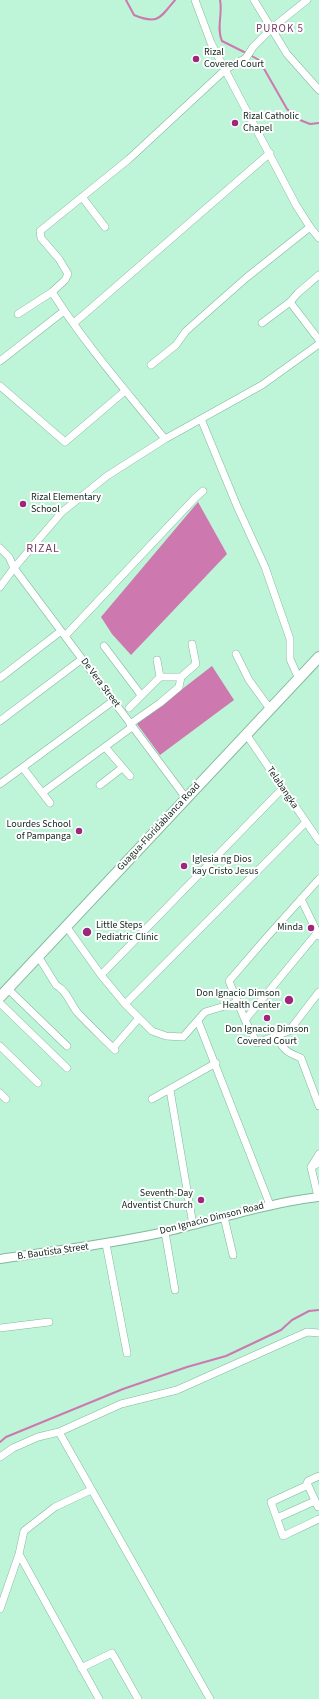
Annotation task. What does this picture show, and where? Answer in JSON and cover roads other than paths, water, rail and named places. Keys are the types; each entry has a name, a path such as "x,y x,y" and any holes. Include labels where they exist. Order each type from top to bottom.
{"main road":[{"name":"Guagua-Floridablanca Road","path":"0,997 319,657"}],"street":[{"path":"195,0 204,27 226,70 296,204 310,227 319,238"},
{"path":"254,0 287,54 319,88"},
{"path":"18,314 52,292 65,280 68,274 59,259 41,238 40,231 129,159 226,70 246,58 253,47 272,28 307,0"},
{"path":"74,323 270,153"},
{"path":"82,197 105,227"},
{"path":"151,365 176,345 186,331 246,278 310,227"},
{"path":"262,323 290,302 319,275"},
{"path":"52,292 64,311 125,392 165,439"},
{"path":"290,302 319,340"},
{"path":"0,361 64,311"},
{"path":"0,587 14,568 62,512 107,476 165,439 262,385 319,344"},
{"path":"0,386 65,442 125,392"},
{"path":"200,419 265,567 290,639 290,659 298,678"},
{"path":"0,678 63,634 203,491"},
{"name":"De Vera Street","path":"0,548 9,557 14,568 113,701 126,710 131,725 186,798"},
{"path":"42,793 105,747 179,687 181,677 196,664 192,644"},
{"path":"104,646 141,695"},
{"path":"236,654 249,680 270,709"},
{"path":"0,721 82,659"},
{"path":"157,660 160,677"},
{"path":"126,710 160,677 181,677"},
{"path":"0,784 113,701"},
{"name":"Telabangka","path":"246,734 282,789 319,841"},
{"path":"105,747 130,776"},
{"path":"23,768 50,803"},
{"path":"100,785 122,768"},
{"path":"101,975 282,789"},
{"path":"125,1004 306,822"},
{"path":"318,996 289,1031 257,1042 245,1020 229,981 319,879"},
{"path":"245,1020 318,934 301,899"},
{"path":"66,926 101,975 125,1004 152,1032 178,1038 184,1037 205,1012 238,1002"},
{"path":"38,956 56,985 61,988 77,1011 114,1049 139,1018"},
{"path":"8,989 67,1046"},
{"path":"0,1003 67,1068"},
{"path":"198,1021 216,1063 270,1205"},
{"path":"276,1036 287,1053 301,1058 319,1106"},
{"path":"0,1046 38,1084"},
{"path":"152,1099 216,1063"},
{"path":"170,1090 193,1225"},
{"path":"0,1093 6,1099"},
{"path":"318,1197 311,1167 319,1154"},
{"path":"311,1167 319,1163"},
{"name":"Don Ignacio Dimson Road","path":"106,1244 165,1232 270,1205 318,1197"},
{"path":"224,1217 233,1255"},
{"path":"165,1232 175,1290"},
{"path":"106,1244 127,1353"},
{"name":"B. Bautista Street","path":"0,1259 106,1244"},
{"path":"0,1328 49,1322"},
{"path":"0,1457 13,1448 38,1437 59,1432 121,1404 177,1390 307,1332 319,1333"},
{"path":"59,1432 210,1699"},
{"path":"277,1518 318,1507 308,1486 308,1481 319,1476"},
{"path":"308,1486 270,1502 277,1518 282,1536 319,1519"},
{"path":"0,1609 19,1554 24,1531 55,1507 91,1490"},
{"path":"19,1554 99,1699"},
{"path":"81,1668 112,1653 138,1699"}],"waterway":[{"path":"126,0 134,15 148,19 158,18 175,0"},
{"path":"220,0 220,36 222,41 246,53"},
{"path":"250,55 259,60 287,109 300,120 310,124 319,123"},
{"path":"0,1442 6,1437 123,1389 187,1367 226,1356 281,1330 292,1320 309,1311 319,1310"}],"place":[{"name":"Rizal Covered Court","path":"196,59"},
{"name":"Rizal Catholic Chapel","path":"235,123"},
{"name":"Rizal Elementary School","path":"23,504"},
{"name":"Lourdes School of Pampanga","path":"79,831"},
{"name":"Iglesia ng Dios kay Cristo Jesus","path":"184,866"},
{"name":"Minda","path":"311,928"},
{"name":"Little Steps Pediatric Clinic","path":"87,932"},
{"name":"Don Ignacio Dimson Health Center","path":"289,1000"},
{"name":"Don Ignacio Dimson Covered Court","path":"267,1018"},
{"name":"Seventh-Day Adventist Church","path":"201,1200"}],"district":[{"name":"PUROK 5","path":"280,30"},
{"name":"RIZAL","path":"43,549"}]}
